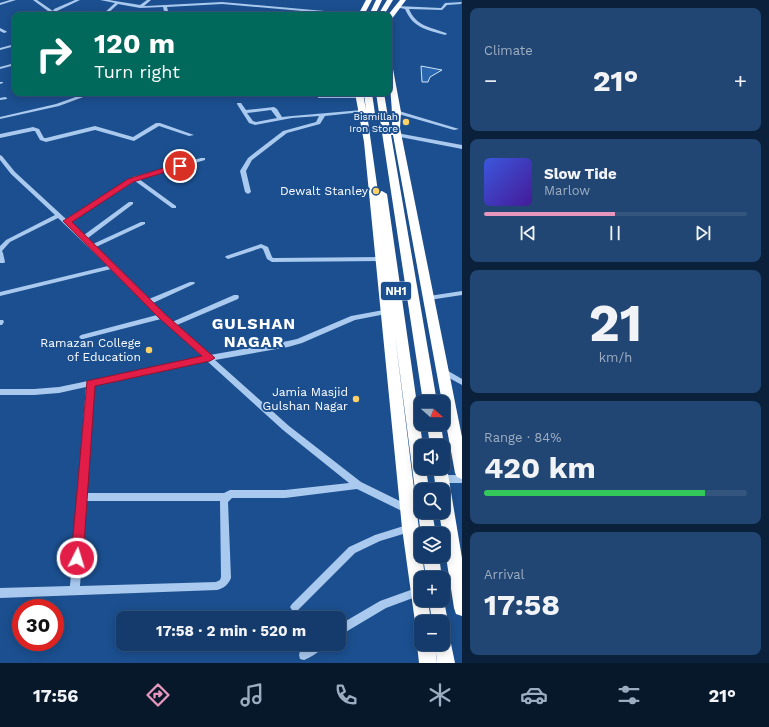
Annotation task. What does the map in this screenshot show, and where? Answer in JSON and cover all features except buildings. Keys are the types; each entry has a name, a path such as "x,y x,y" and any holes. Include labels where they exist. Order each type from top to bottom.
{"highway":[{"path":"362,12 369,0"},
{"path":"373,12 379,0"},
{"path":"383,12 390,0"},
{"path":"392,14 403,0"},
{"path":"392,86 397,112 393,132 429,298 462,473"},
{"path":"364,96 362,111 368,142 382,259 393,310 410,528 417,571"},
{"name":"NH1","path":"364,96 393,310 421,483"},
{"name":"NH1","path":"381,96 393,132 429,395"},
{"path":"441,475 462,607"},
{"path":"427,651 428,663"},
{"path":"440,663 441,651"},
{"path":"444,651 446,663"}],"street":[{"path":"0,4 14,0"},
{"path":"35,0 50,12"},
{"path":"57,12 78,0"},
{"path":"102,0 145,9 206,2 335,12"},
{"path":"140,7 149,0"},
{"path":"107,12 117,3"},
{"path":"397,7 442,9 446,4 461,4"},
{"path":"165,7 166,12"},
{"path":"407,8 410,18 415,23 445,34"},
{"path":"0,29 5,32"},
{"path":"0,49 12,47"},
{"path":"0,68 12,65"},
{"path":"0,118 57,105 83,96"},
{"path":"320,97 342,96"},
{"path":"239,104 251,122 255,124 280,119 362,111"},
{"path":"244,112 272,108 275,110 280,119"},
{"path":"397,112 456,130"},
{"path":"248,192 243,171 250,159 285,132 318,123 323,114"},
{"path":"0,136 33,128 37,130 42,139 46,140 95,128 134,138 158,124 191,135"},
{"path":"393,132 462,148"},
{"path":"0,157 5,166 13,174 67,221 162,316 173,324 286,428 358,485 409,510"},
{"path":"67,221 135,178 203,160"},
{"path":"135,178 174,206"},
{"path":"84,238 131,203"},
{"path":"0,250 8,241 59,215"},
{"path":"92,246 143,223"},
{"path":"228,257 261,246 266,248 269,258 272,260 382,259"},
{"path":"0,253 2,262"},
{"path":"0,294 112,267"},
{"path":"148,302 192,283"},
{"path":"429,298 462,293"},
{"path":"173,324 236,297"},
{"path":"0,392 40,392 90,384 210,358 299,341 353,318 393,310"},
{"path":"83,337 162,316"},
{"path":"443,371 462,382"},
{"path":"75,589 90,384"},
{"path":"448,475 462,479"},
{"path":"82,497 226,497 235,493 285,494 358,485"},
{"path":"0,593 75,589 217,586 223,583 226,572 224,502 226,497"},
{"path":"295,607 352,550 378,538 410,528"},
{"path":"346,627 383,604 414,593"},
{"path":"304,654 309,651"}],"place":[{"name":"Bismillah Iron Store","path":"406,122"},
{"name":"Dewalt Stanley","path":"376,191"},
{"name":"Ramazan College of Education","path":"149,350"},
{"name":"Jamia Masjid Gulshan Nagar","path":"356,399"}],"district":[{"name":"GULSHAN NAGAR","path":"254,332"}],"route":[{"path":"77,558 84,483 90,384 210,358 173,324 162,316 67,221 130,180 146,174 180,166"}]}
